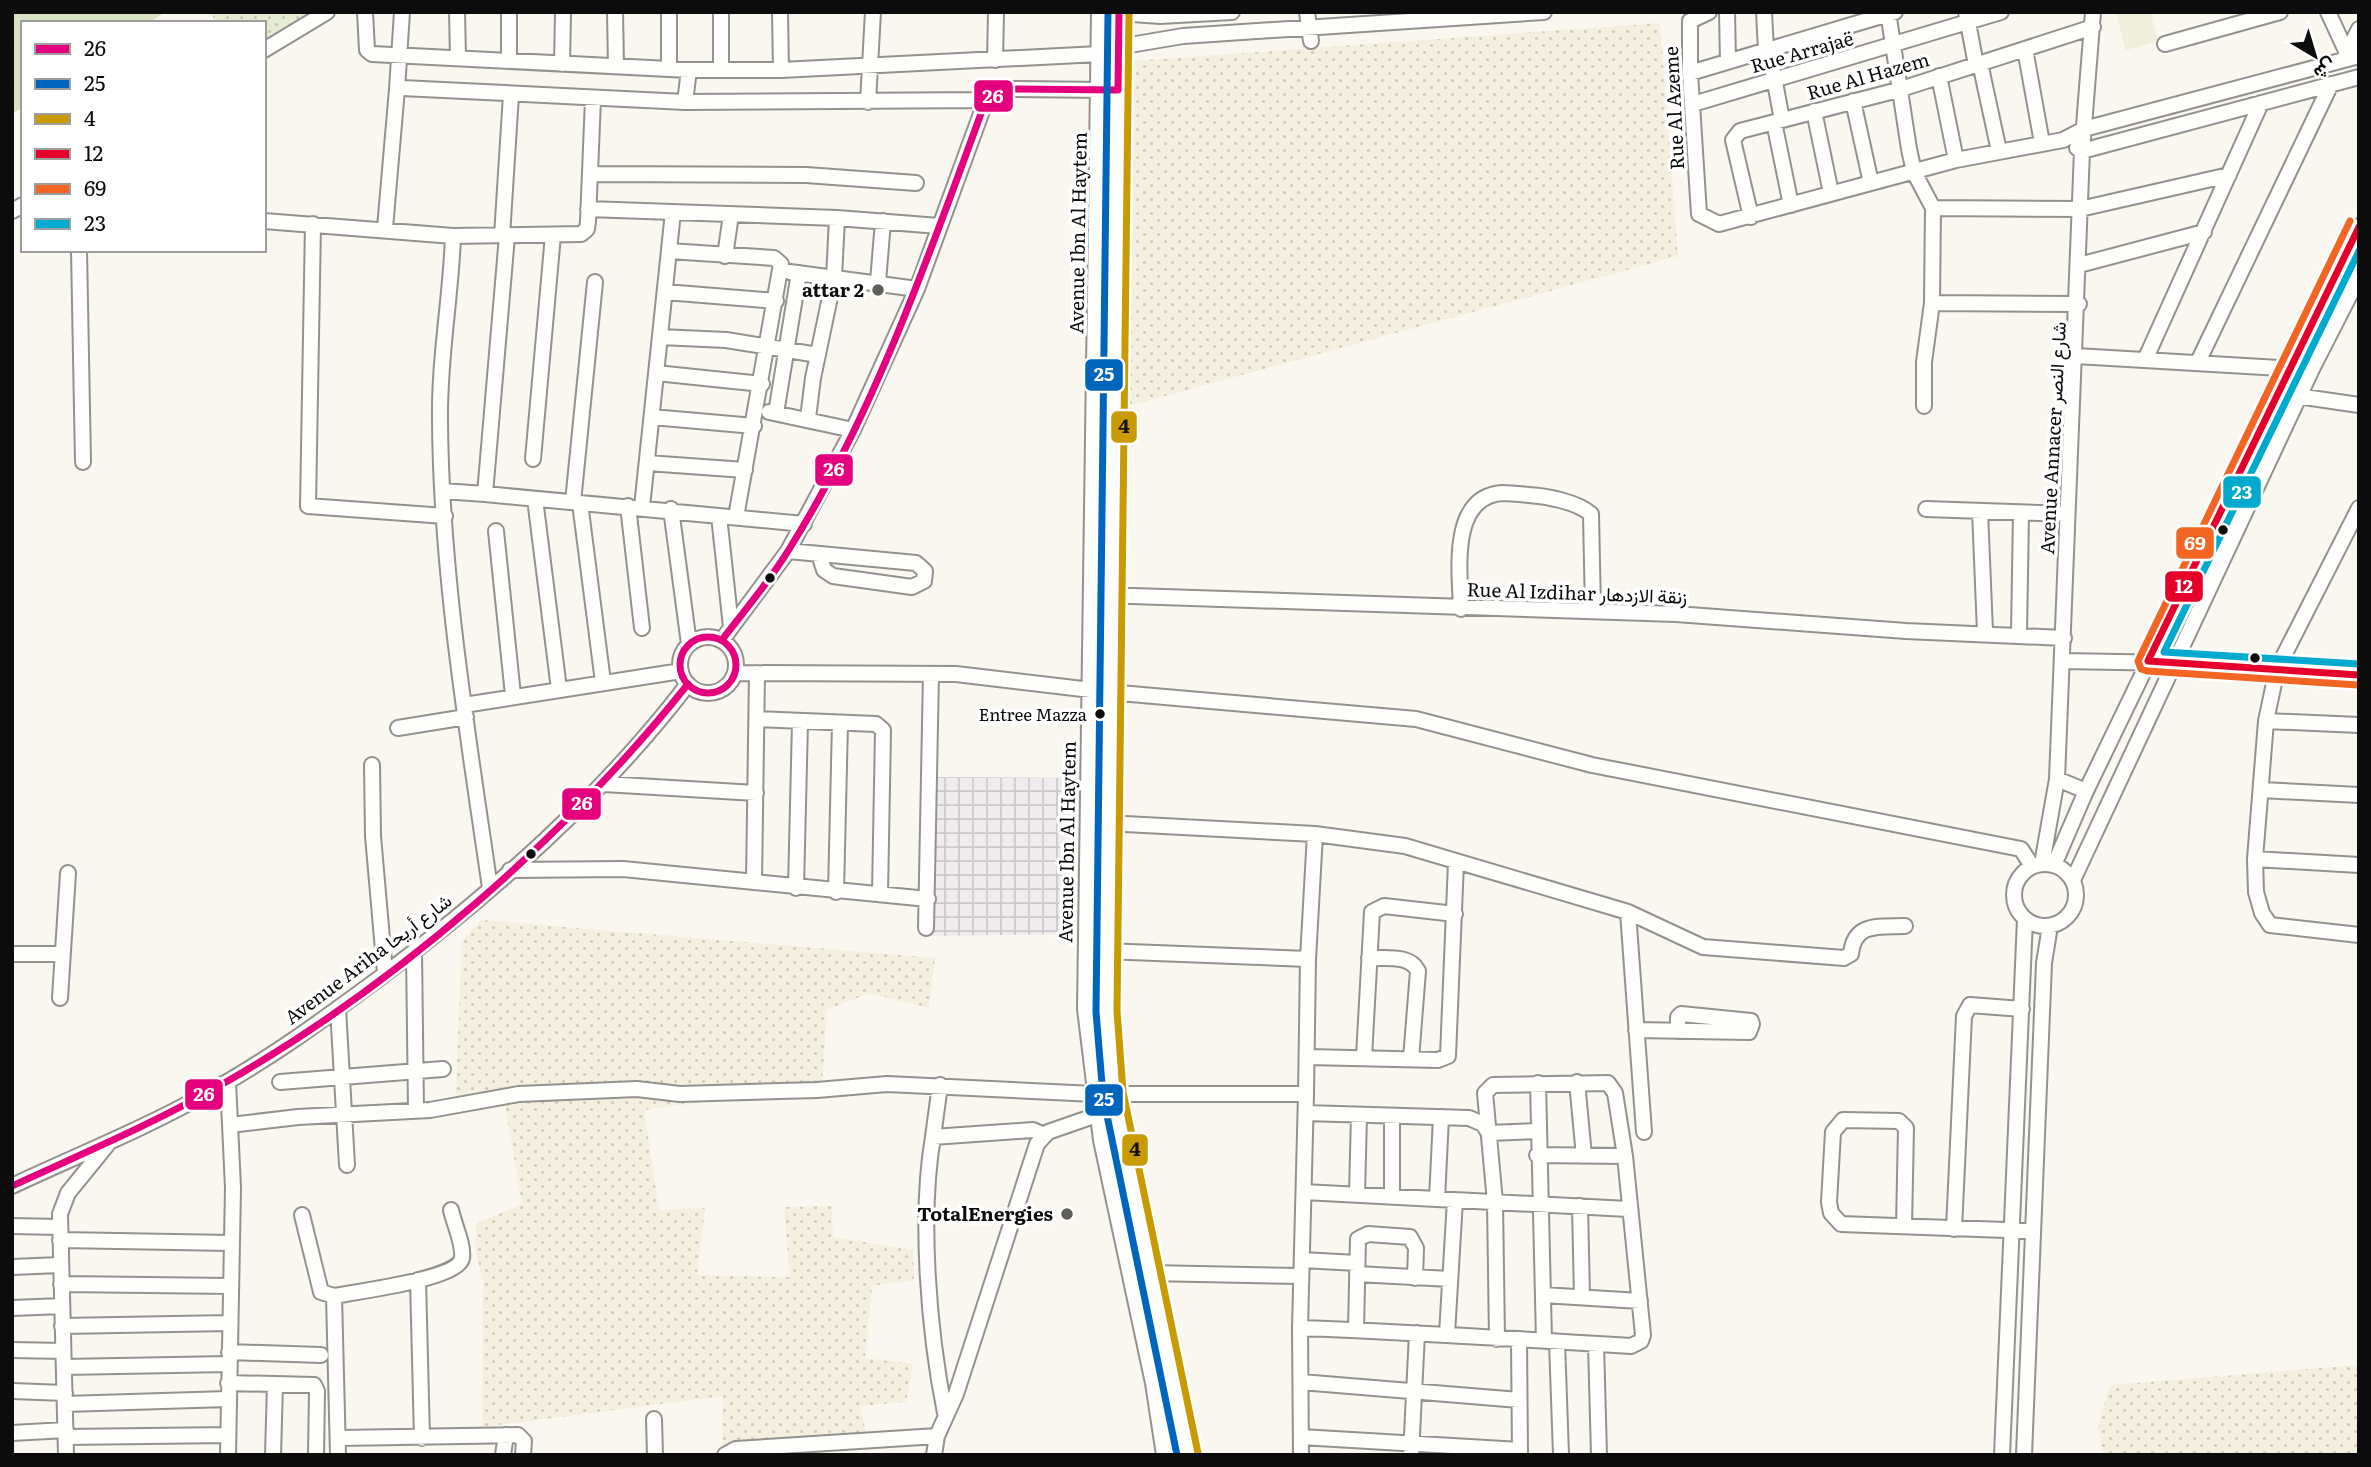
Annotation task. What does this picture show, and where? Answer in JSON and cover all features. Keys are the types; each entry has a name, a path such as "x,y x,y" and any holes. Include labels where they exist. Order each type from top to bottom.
{"street":[{"path":"266,49 327,12"},
{"path":"365,12 367,50 372,54 689,70 781,70 1099,54"},
{"path":"385,228 402,12"},
{"path":"457,12 458,57"},
{"path":"509,12 509,60"},
{"path":"562,64 563,12"},
{"path":"615,12 616,66"},
{"path":"669,12 669,69"},
{"path":"721,12 721,70"},
{"path":"780,12 781,70"},
{"path":"867,102 873,12"},
{"path":"995,60 996,12"},
{"name":"Avenue Ibn Al Haytem","path":"1100,12 1085,980 1097,1115 1153,1384 1164,1455"},
{"path":"1119,13 1160,16 1232,12"},
{"path":"1307,12 1309,34"},
{"path":"1118,47 1183,36 1309,34 1494,14 1544,12"},
{"name":"Rue Al Azeme","path":"1709,12 1690,21 1690,73 1699,214 1719,224 1751,217"},
{"path":"1727,12 1728,62"},
{"path":"1764,12 1767,50 1775,80 1778,121 1791,205"},
{"path":"1841,12 1842,28"},
{"name":"Rue Arrajaë","path":"1693,104 1893,45 1967,17 2001,12"},
{"path":"2217,12 2221,29"},
{"path":"2165,44 2280,12"},
{"path":"2328,12 2337,39 2349,56"},
{"name":"Avenue Ibn Al Haytem","path":"1119,13 1104,951 1113,1094 1188,1455"},
{"path":"1690,73 1891,13 1898,90 1914,172 1933,208 1932,303 1924,362 1924,406"},
{"path":"1967,17 1999,151"},
{"name":"Rue Al Hazem","path":"1751,217 1734,137 1740,131 1898,90 2025,49 2093,20"},
{"name":"Avenue Annacer شارع النصر","path":"2043,865 2057,779 2067,514 2079,304 2082,151 2093,20"},
{"path":"2349,56 2359,29"},
{"path":"2025,49 2042,143"},
{"path":"1751,217 1956,159 2063,140 2084,129 2349,56"},
{"path":"685,102 689,70"},
{"path":"1939,76 1956,159"},
{"path":"2063,140 2082,151 2359,77"},
{"path":"2198,362 2331,84"},
{"path":"397,89 424,87 511,95 685,102 986,100"},
{"path":"722,640 788,551 853,430 917,289 986,100 994,93 1006,89 1118,90"},
{"path":"485,494 504,236 511,95"},
{"path":"266,221 385,228 453,236 583,233 587,229 593,99"},
{"path":"1853,102 1871,183"},
{"path":"2145,359 2261,103"},
{"path":"1814,111 1831,193"},
{"path":"590,174 806,175 916,183"},
{"path":"1933,208 2080,209 2229,175"},
{"path":"588,209 837,218 939,226"},
{"path":"642,628 635,507 647,463 673,212"},
{"path":"725,256 731,215"},
{"path":"808,418 834,278 837,218"},
{"path":"878,282 883,221"},
{"path":"313,224 308,506 445,516"},
{"path":"2359,226 2086,791 2043,865 2021,875 2015,886 2018,910 2025,919 2036,925 2050,926 2070,914 2075,904 2073,880 2312,369 2359,277"},
{"path":"2079,265 2204,232"},
{"path":"533,459 553,235"},
{"path":"453,236 440,395 443,491 465,711 490,888"},
{"path":"669,251 774,258 780,261 782,271 736,517"},
{"path":"79,252 83,462"},
{"path":"782,271 917,289"},
{"path":"776,413 799,273"},
{"path":"595,282 577,502 603,682"},
{"path":"665,292 776,301"},
{"path":"1932,303 2079,304"},
{"path":"660,337 726,340 818,355"},
{"path":"2076,356 2312,369"},
{"path":"656,373 781,382"},
{"path":"2276,393 2359,405"},
{"path":"757,410 808,418 853,430"},
{"path":"652,417 754,426"},
{"path":"647,463 745,470"},
{"path":"443,491 671,509 804,524"},
{"path":"1461,609 1460,541 1466,517 1476,506 1499,493 1539,495 1591,514 1593,611"},
{"path":"535,499 559,689"},
{"path":"2359,508 2277,669 2266,721 2255,859 2259,904 2270,925 2358,935 2359,925"},
{"path":"671,509 689,644 680,661 681,671 688,684 702,693 711,693 726,687 736,673 733,651 722,640 705,637 689,644"},
{"path":"1926,509 2067,514"},
{"path":"1980,510 1985,632"},
{"path":"2019,634 2021,513"},
{"path":"719,516 731,626"},
{"path":"496,531 513,695"},
{"path":"788,551 916,563 925,571 924,581 912,587 832,576 824,570 818,554"},
{"name":"Rue Al Izdihar زنقة الازدهار","path":"1090,594 1461,609 1593,611 2064,638"},
{"path":"2063,661 2148,661 2359,676"},
{"path":"398,729 513,695 681,671"},
{"path":"736,673 956,674 1108,692 1416,719 1604,768 2021,849 2043,865 2073,880"},
{"path":"754,881 757,673"},
{"path":"926,928 931,674"},
{"name":"Avenue Ariha شارع أريحا","path":"12,1186 228,1082 338,1008 414,952 490,888 604,784 688,684"},
{"path":"758,719 876,724 884,735 880,894"},
{"path":"2266,721 2359,725"},
{"path":"796,888 800,722"},
{"path":"836,892 840,723"},
{"path":"372,765 373,836 385,973"},
{"path":"2057,779 2086,791"},
{"path":"604,784 756,793"},
{"path":"2261,790 2359,796"},
{"path":"1106,824 1315,834 1405,846 1628,912 1703,947 1833,959 1850,954 1856,934 1862,929 1905,926"},
{"path":"1301,1455 1300,1328 1308,1057 1308,958 1315,834"},
{"path":"2255,859 2359,865"},
{"path":"1308,1057 1443,1059 1450,1050 1456,862"},
{"path":"510,870 623,869 928,899"},
{"path":"60,998 68,873"},
{"path":"1364,1057 1370,918 1377,909 1384,906 1455,914"},
{"path":"1628,912 1644,1132"},
{"path":"2002,1455 2025,919"},
{"path":"2024,1455 2044,962 2050,926"},
{"path":"1104,951 1308,958"},
{"path":"414,952 416,1110"},
{"path":"12,954 62,954"},
{"path":"1369,958 1406,959 1415,965 1418,971 1411,1059"},
{"path":"1955,1229 1964,1016 1970,1005 2022,1009"},
{"path":"338,1008 348,1165"},
{"path":"1636,1030 1678,1031"},
{"path":"280,1082 341,1075 443,1069"},
{"path":"228,1082 233,1188 228,1455"},
{"path":"1577,1082 1584,1156"},
{"path":"1538,1083 1537,1155 1543,1295 1561,1455"},
{"path":"1300,1328 1447,1334 1497,1339 1631,1346 1641,1341 1643,1335 1628,1209 1625,1156 1612,1087 1608,1083 1493,1085 1485,1093 1495,1202 1497,1339"},
{"path":"230,1125 416,1110 519,1094 637,1089 680,1094 817,1090 887,1084 1094,1094 1306,1094"},
{"path":"940,1085 927,1221 933,1351 945,1413"},
{"path":"1306,1113 1478,1120 1489,1133"},
{"path":"934,1455 937,1436 945,1413 956,1394 1034,1149 1044,1135 1097,1115"},
{"path":"1357,1195 1359,1115"},
{"path":"1392,1116 1392,1197"},
{"path":"1437,1199 1441,1117"},
{"path":"1904,1226 1906,1128 1899,1121 1843,1120 1833,1132 1829,1202 1831,1213 1841,1224 2033,1231"},
{"path":"933,1137 1033,1130 1044,1135"},
{"path":"1489,1133 1537,1131"},
{"path":"65,1455 60,1265 62,1202 110,1141"},
{"path":"1537,1155 1625,1156"},
{"path":"1304,1192 1628,1209"},
{"path":"1447,1334 1455,1200"},
{"path":"1580,1206 1582,1296"},
{"path":"302,1215 321,1292 334,1296 418,1280 450,1272 459,1266 462,1258 451,1210"},
{"path":"12,1226 60,1234 231,1243"},
{"path":"1356,1330 1358,1239 1364,1235 1410,1237 1416,1248 1415,1278"},
{"path":"1302,1260 1415,1278 1450,1279"},
{"path":"12,1267 60,1265"},
{"path":"1149,1273 1301,1276"},
{"path":"418,1280 422,1438"},
{"path":"61,1284 231,1286"},
{"path":"1543,1295 1640,1301"},
{"path":"334,1296 338,1455"},
{"path":"12,1308 62,1306"},
{"path":"62,1326 230,1323"},
{"path":"1411,1449 1418,1333"},
{"path":"1301,1437 1411,1449 1520,1452 1519,1339"},
{"path":"1596,1343 1599,1455"},
{"path":"12,1350 63,1351"},
{"path":"64,1367 321,1355"},
{"path":"2006,1361 2028,1360"},
{"path":"1301,1382 1519,1400"},
{"path":"228,1383 311,1384 316,1388 316,1455"},
{"path":"273,1455 275,1384"},
{"path":"12,1391 65,1399 228,1399"},
{"path":"654,1419 655,1455"},
{"path":"12,1433 228,1435"},
{"path":"338,1438 506,1435 523,1438 523,1455"},
{"path":"503,1455 506,1435"},
{"path":"725,1455 736,1449 937,1436"}],"shaded area":[{"path":"1660,23 1678,256 1128,406 1133,61"},
{"path":"935,777 1075,778 1067,934 931,936"},
{"path":"481,920 935,958 929,1008 869,993 827,1010 822,1086 644,1110 659,1210 705,1208 697,1275 790,1277 784,1207 832,1206 833,1237 913,1250 914,1280 872,1286 865,1358 913,1364 906,1402 860,1406 867,1437 722,1449 723,1396 482,1427 483,1282 475,1249 476,1224 522,1204 505,1104 455,1114 462,941"},
{"path":"2359,1365 2359,1455 2103,1455 2098,1425 2110,1385"}],"green space":[{"path":"12,12 165,12 152,21 21,21 21,108 12,114"},
{"path":"209,12 311,12 266,40 266,21 216,21"},
{"path":"2116,12 2150,12 2158,41 2126,50"}],"transit line":[{"name":"25","path":"1108,12 1096,1012 1103,1096 1177,1455"},
{"name":"26","path":"722,640 781,563 848,444 899,331 986,100 1006,89 1118,90 1119,12"},
{"name":"4","path":"1129,12 1117,1011 1123,1092 1198,1453"},
{"name":"69","path":"2350,221 2138,661 2141,669 2147,671 2358,685"},
{"name":"12","path":"2359,227 2148,661 2359,675"},
{"name":"23","path":"2359,251 2164,652 2359,664"},
{"name":"26","path":"703,637 713,637 728,645 734,654 736,665 734,676 728,685 713,693 703,693 685,681 680,670 680,660 692,642 703,637"},
{"name":"26","path":"12,1186 200,1097 290,1043 415,954 533,852 640,741 688,684"}],"place":[{"name":"attar 2","path":"878,290"},
{"name":"Entree Mazza","path":"1100,714"},
{"name":"TotalEnergies","path":"1067,1214"}]}
